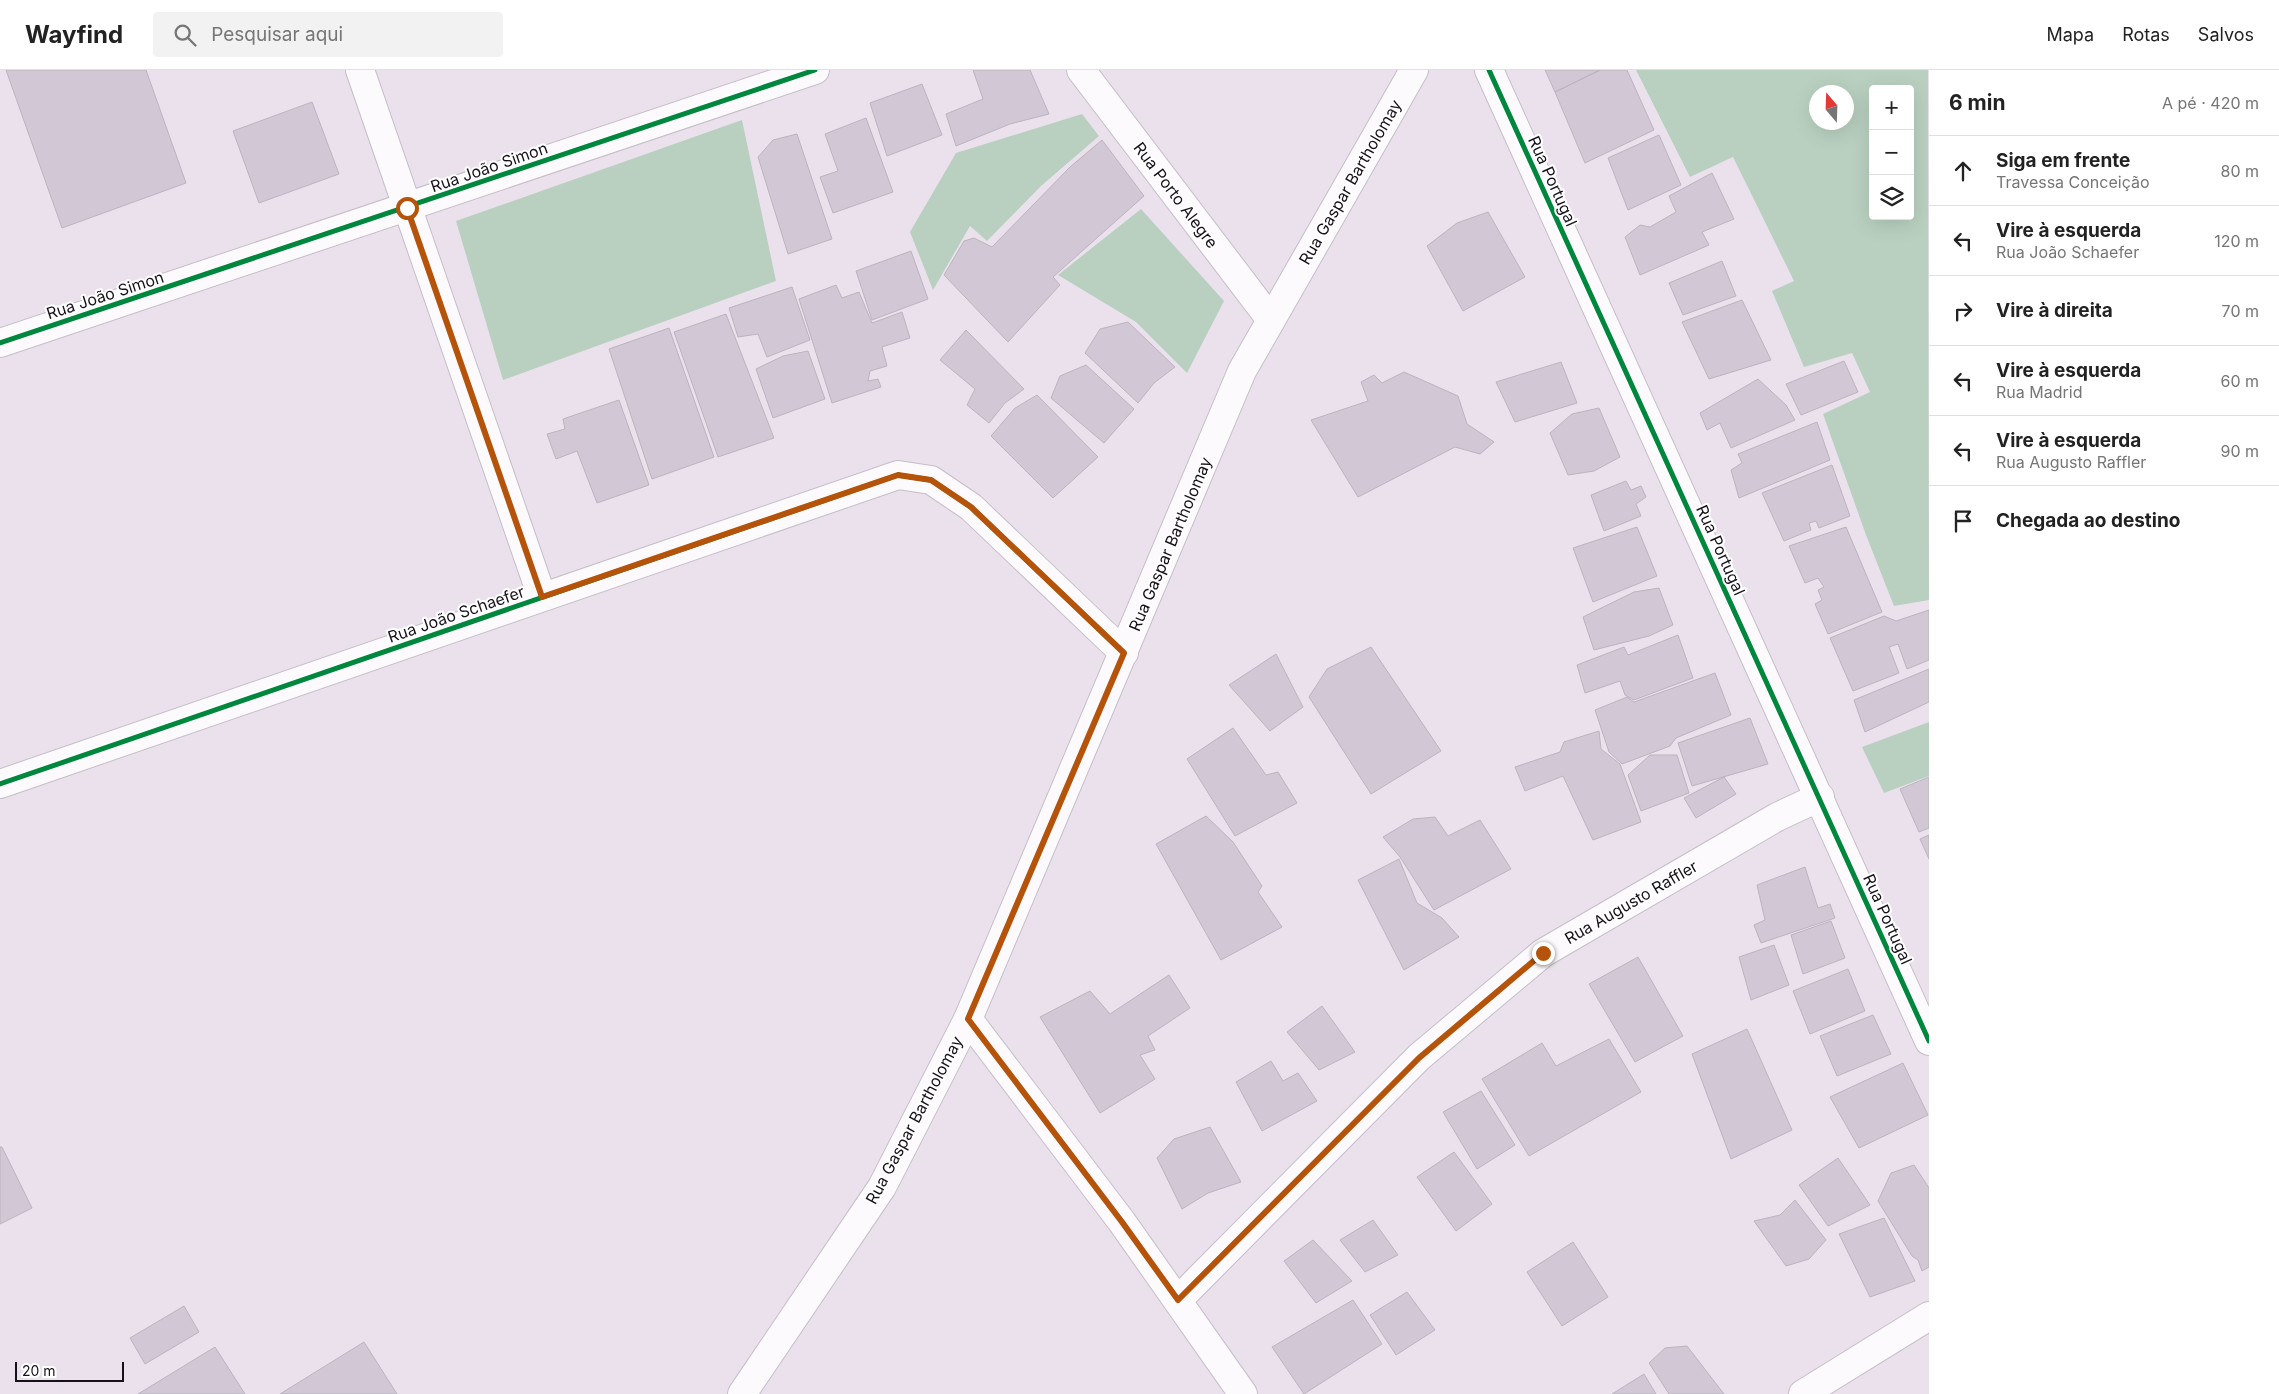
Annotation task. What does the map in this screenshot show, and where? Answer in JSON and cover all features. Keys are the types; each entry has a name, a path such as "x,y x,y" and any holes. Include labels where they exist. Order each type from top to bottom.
{"street":[{"path":"360,70 542,597"},
{"name":"Rua João Simon","path":"0,343 814,70"},
{"name":"Rua Porto Alegre","path":"1081,70 1271,320"},
{"name":"Rua Gaspar Bartholomay","path":"742,1394 882,1187 968,1019 1242,371 1414,70"},
{"name":"Rua Portugal","path":"1489,70 1929,1041"},
{"name":"Rua João Schaefer","path":"0,784 898,475 931,480 971,507 1124,653"},
{"name":"Rua Augusto Raffler","path":"1178,1300 1419,1058 1543,953 1776,817 1820,797"},
{"path":"968,1019 1122,1222 1243,1394"},
{"path":"1803,1394 1929,1316"}],"green space":[{"path":"1636,70 1928,70 1929,600 1894,606 1866,535 1823,414 1870,392 1852,353 1804,367 1772,291 1794,281 1733,157 1690,177"},
{"path":"1082,114 1099,136 1041,186 987,241 970,226 933,290 910,232 956,153"},
{"path":"742,120 776,281 503,380 456,221"},
{"path":"1141,209 1224,301 1187,373 1136,322 1058,275"},
{"path":"1929,722 1929,776 1884,793 1862,747"}],"building":[{"path":"6,70 146,70 186,183 62,228"},
{"path":"973,70 1030,70 1049,114 1010,124 956,146 946,114 983,99"},
{"path":"1545,70 1600,70 1555,92"},
{"path":"1600,70 1627,70 1654,130 1585,163 1555,92"},
{"path":"922,84 942,135 887,156 870,103"},
{"path":"312,102 339,174 259,203 233,131"},
{"path":"866,118 893,192 833,213 820,177 838,171 825,134"},
{"path":"797,134 832,239 788,254 758,157 773,140"},
{"path":"1659,135 1681,185 1628,210 1608,158"},
{"path":"1102,140 1144,196 1053,277 1060,285 1008,342 944,275 964,241 974,238 992,247 1070,167"},
{"path":"1712,173 1734,219 1702,232 1709,245 1640,275 1625,237 1640,225 1650,227 1676,212 1669,196"},
{"path":"1488,212 1525,277 1463,311 1427,246 1457,223"},
{"path":"911,251 928,299 872,320 856,271"},
{"path":"1722,261 1736,296 1683,315 1669,283"},
{"path":"836,285 842,298 859,292 872,323 902,312 910,338 882,347 887,366 870,371 868,381 878,379 881,387 832,403 799,299"},
{"path":"792,287 810,340 767,357 758,334 738,337 729,308"},
{"path":"1742,300 1771,360 1709,379 1682,322"},
{"path":"726,314 774,438 718,457 674,332"},
{"path":"1128,322 1175,367 1154,383 1138,403 1085,353 1100,329"},
{"path":"669,328 714,457 652,479 609,349"},
{"path":"966,330 1024,389 1005,403 989,423 967,405 975,389 940,360"},
{"path":"808,351 825,399 773,418 756,369 783,356"},
{"path":"1844,361 1858,392 1801,415 1786,384"},
{"path":"1561,362 1577,403 1515,422 1496,382"},
{"path":"1086,365 1134,409 1104,443 1051,398 1060,376"},
{"path":"1404,372 1458,396 1467,424 1494,442 1480,454 1455,447 1358,497 1311,420 1368,401 1361,382 1374,375 1382,383"},
{"path":"1758,379 1786,405 1795,420 1731,448 1720,423 1707,430 1700,413"},
{"path":"1037,395 1098,457 1053,498 991,436 1015,408"},
{"path":"619,400 649,485 597,503 577,451 556,459 547,434 565,429 563,419"},
{"path":"1599,408 1620,457 1594,471 1568,475 1550,433 1572,414"},
{"path":"1817,422 1830,460 1739,498 1731,470 1742,463 1738,454"},
{"path":"1832,465 1850,516 1819,528 1816,521 1809,523 1811,530 1784,541 1762,493"},
{"path":"1626,481 1631,490 1641,486 1646,497 1636,504 1641,516 1604,531 1591,495"},
{"path":"1637,527 1657,576 1593,602 1573,548"},
{"path":"1846,527 1882,612 1828,634 1815,604 1822,600 1818,590 1824,587 1818,578 1805,583 1789,546"},
{"path":"1659,588 1673,625 1649,636 1594,650 1583,617 1634,592"},
{"path":"1929,610 1929,660 1907,669 1898,644 1889,647 1899,673 1853,691 1830,638 1884,616 1896,621"},
{"path":"1678,635 1693,678 1634,700 1625,695 1620,681 1585,693 1577,665 1624,647 1628,655"},
{"path":"1371,647 1441,751 1371,794 1309,697 1327,669"},
{"path":"1276,654 1303,707 1270,731 1229,685"},
{"path":"1929,669 1929,702 1865,732 1854,700"},
{"path":"1715,673 1731,715 1676,738 1670,746 1622,764 1609,752 1595,710 1627,697 1634,702"},
{"path":"1750,718 1768,764 1692,786 1678,743"},
{"path":"1233,728 1266,775 1278,772 1297,803 1235,836 1187,759"},
{"path":"1599,731 1601,749 1620,764 1641,822 1593,840 1563,776 1525,791 1515,767 1560,752 1564,742"},
{"path":"1650,755 1677,755 1689,793 1641,811 1628,775"},
{"path":"1724,777 1736,794 1696,818 1684,798"},
{"path":"1929,777 1929,828 1919,832 1900,789"},
{"path":"1206,816 1233,842 1262,886 1258,892 1282,927 1221,960 1156,844"},
{"path":"1435,817 1448,836 1480,820 1511,869 1434,910 1400,857 1383,837 1413,819"},
{"path":"1929,835 1929,859 1920,839"},
{"path":"1399,859 1417,903 1442,918 1459,937 1404,970 1358,880"},
{"path":"1805,867 1818,908 1830,904 1835,918 1761,943 1754,925 1765,920 1757,885"},
{"path":"1831,921 1845,958 1803,974 1791,935"},
{"path":"1774,945 1789,985 1751,1000 1739,957"},
{"path":"1638,957 1683,1036 1635,1062 1589,984"},
{"path":"1848,969 1865,1011 1810,1034 1793,991"},
{"path":"1169,975 1190,1008 1148,1036 1155,1050 1140,1055 1155,1079 1100,1113 1040,1017 1090,991 1110,1014"},
{"path":"1322,1006 1355,1052 1319,1070 1287,1032"},
{"path":"1873,1015 1891,1054 1837,1076 1820,1036"},
{"path":"1747,1029 1792,1130 1731,1159 1692,1054"},
{"path":"1609,1039 1641,1092 1529,1156 1482,1079 1542,1043 1556,1066"},
{"path":"1271,1061 1283,1081 1298,1073 1317,1101 1262,1131 1236,1082"},
{"path":"1903,1063 1928,1115 1859,1148 1830,1097"},
{"path":"1481,1091 1515,1145 1477,1169 1443,1112"},
{"path":"1210,1127 1241,1182 1208,1193 1182,1209 1157,1158 1174,1139"},
{"path":"0,1147 2,1147 32,1208 0,1224"},
{"path":"1454,1152 1492,1204 1456,1231 1417,1177"},
{"path":"1838,1158 1870,1205 1828,1226 1799,1185"},
{"path":"1914,1165 1929,1188 1929,1267 1922,1271 1918,1260 1912,1256 1878,1201 1891,1173"},
{"path":"1795,1200 1826,1240 1809,1259 1786,1266 1754,1221 1780,1215"},
{"path":"1884,1218 1915,1281 1870,1297 1839,1234"},
{"path":"1373,1220 1398,1255 1365,1272 1340,1240"},
{"path":"1313,1240 1352,1281 1316,1303 1284,1261"},
{"path":"1573,1242 1608,1297 1562,1326 1527,1272"},
{"path":"1407,1292 1435,1330 1396,1355 1370,1315"},
{"path":"1353,1300 1382,1344 1304,1394 1272,1347"},
{"path":"184,1306 199,1332 145,1364 130,1338"},
{"path":"364,1342 397,1394 280,1394"},
{"path":"1687,1346 1724,1394 1669,1394 1649,1363 1665,1348"},
{"path":"215,1347 245,1394 138,1394"},
{"path":"1644,1374 1656,1394 1612,1394"}],"cycle path":[{"path":"0,343 815,70"},
{"path":"1489,70 1929,1041"},
{"path":"0,784 898,475 931,480 971,507 1124,653"}],"route":[{"path":"407,208 542,597 898,475 931,480 971,507 1124,653 968,1019 1122,1222 1178,1300 1419,1058 1543,953"}]}
